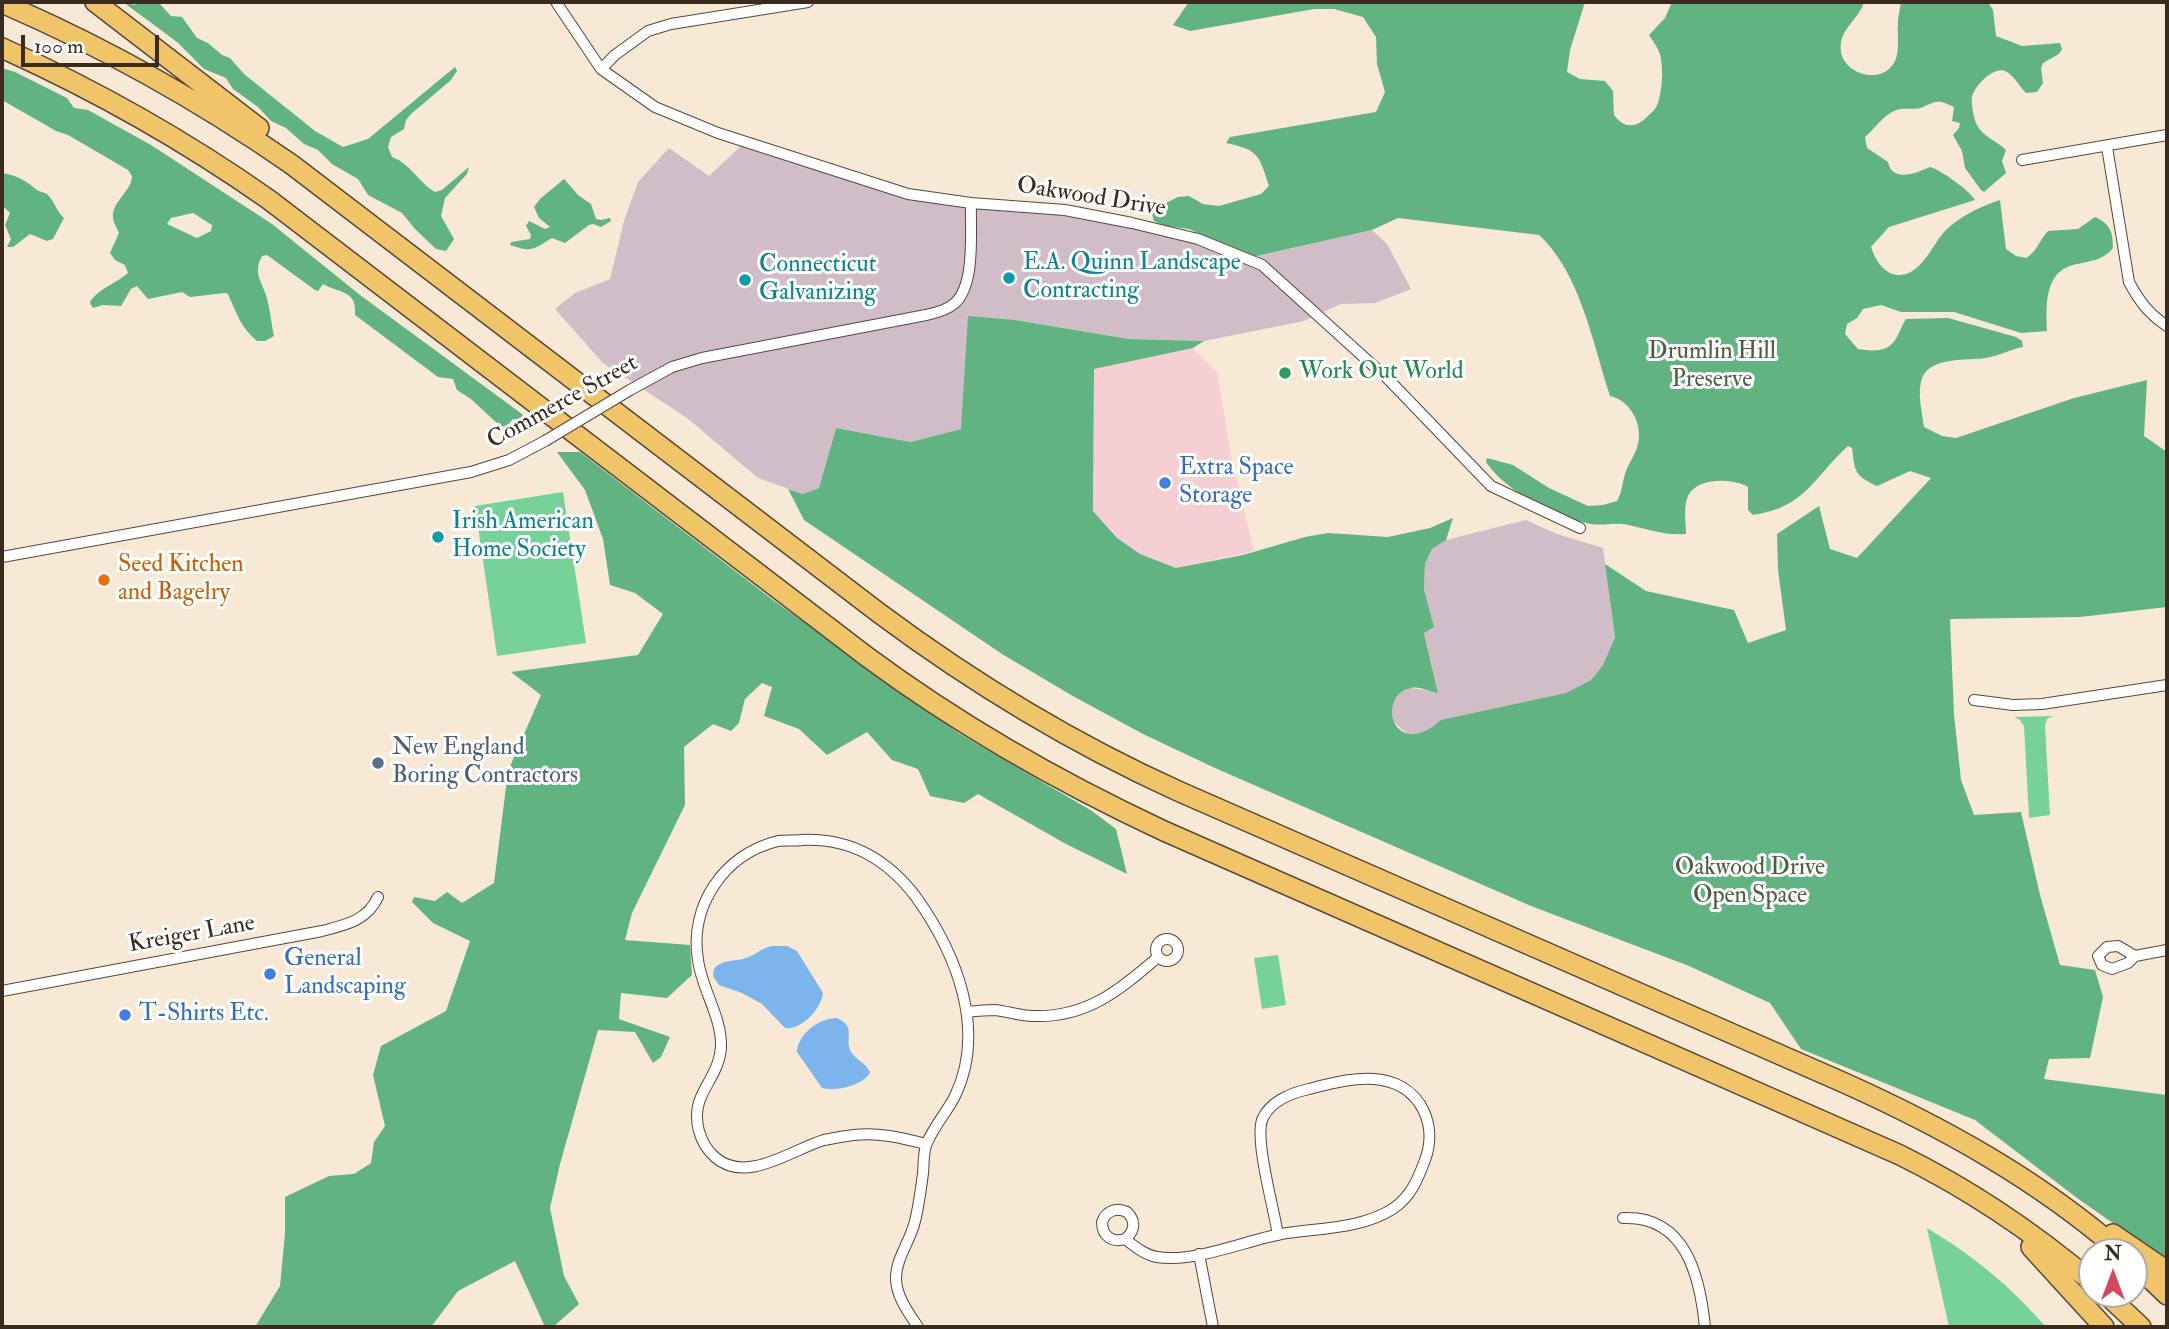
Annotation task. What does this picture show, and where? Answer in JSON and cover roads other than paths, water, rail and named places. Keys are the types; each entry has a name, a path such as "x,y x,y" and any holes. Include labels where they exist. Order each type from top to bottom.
{"highway":[{"path":"2,2 105,51 179,92 248,135 324,188 879,614 1012,704 1100,753 1169,787 1892,1104 1983,1153 2167,1271"},
{"path":"95,2 263,132 324,188"},
{"path":"2,48 135,115 268,199 874,662 940,708 1024,759 1164,831 1877,1144 1926,1168 1992,1207 2078,1271"},
{"path":"2063,1206 2103,1238"},
{"path":"1992,1207 2001,1221 2059,1275 2104,1327"},
{"path":"2148,1277 2167,1295"},
{"path":"2121,1308 2141,1327"}],"street":[{"name":"Oakwood Drive","path":"556,2 601,69 655,107 718,133 908,194 971,203 1065,210 1132,223 1198,239 1262,265 1388,379 1491,486 1580,527"},
{"path":"601,69 615,55 649,31 671,24 808,2"},
{"path":"2022,160 2167,135"},
{"path":"2107,147 2129,282 2139,301 2167,327"},
{"name":"Commerce Street","path":"2,557 471,472 503,463 668,369 702,358 926,316 951,307 963,294 968,279 971,203"},
{"path":"1974,700 2013,705 2042,704 2167,685"},
{"path":"918,1327 901,1300 895,1279 915,1224 926,1144 956,1094 968,1055 969,1021 957,973 933,921 899,875 858,848 818,839 778,841 745,855 718,877 702,906 695,935 698,962 719,1026 721,1049 714,1075 699,1099 696,1121 703,1143 717,1160 743,1168 769,1163 823,1141 857,1135 889,1135 926,1144"},
{"name":"Kreiger Lane","path":"2,991 322,932 369,913 378,897"},
{"path":"2135,956 2167,950"},
{"path":"967,1012 995,1010 1029,1016 1059,1016 1093,1005 1126,985 1158,957"},
{"path":"1125,1239 1156,1257 1174,1258 1278,1235 1365,1221 1394,1208 1415,1187 1430,1149 1430,1125 1422,1105 1404,1089 1383,1080 1346,1080 1292,1093 1276,1103 1263,1118 1259,1136 1278,1235"},
{"path":"1623,1218 1653,1220 1674,1236 1691,1262 1702,1294 1705,1327"},
{"path":"1199,1254 1213,1327"}],"water":[{"path":"772,946 787,946 797,951 823,993 819,1006 810,1017 791,1028 785,1028 762,1004 719,985 713,976 714,969 721,964 746,958"},
{"path":"837,1018 847,1025 851,1052 870,1072 862,1081 849,1086 822,1088 797,1052 798,1045 811,1028 823,1021"}],"place":[{"name":"E.A. Quinn Landscape Contracting","path":"1009,278"},
{"name":"Connecticut Galvanizing","path":"745,280"},
{"name":"Work Out World","path":"1285,373"},
{"name":"Extra Space Storage","path":"1165,483"},
{"name":"Irish American Home Society","path":"438,537"},
{"name":"Seed Kitchen and Bagelry","path":"104,580"},
{"name":"New England Boring Contractors","path":"378,763"},
{"name":"General Landscaping","path":"270,974"},
{"name":"T-Shirts Etc.","path":"125,1015"}],"park label":[{"name":"Drumlin Hill Preserve","path":"1712,367"},
{"name":"Oakwood Drive Open Space","path":"1750,883"}]}
